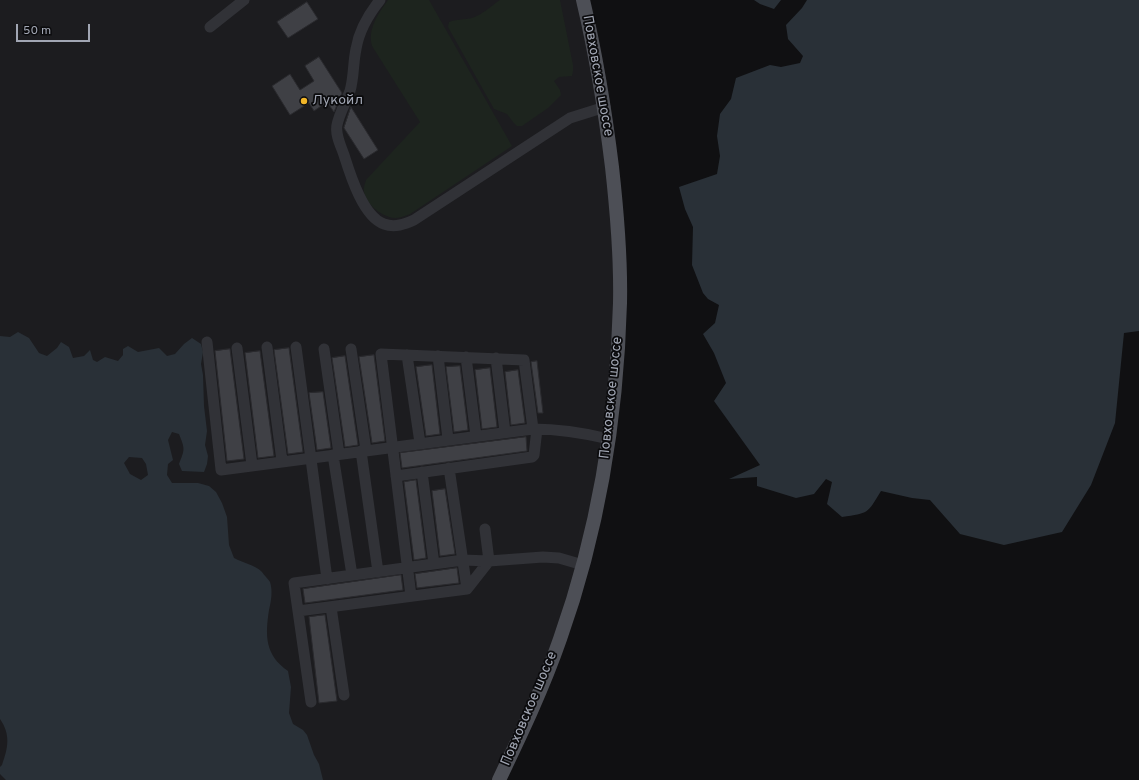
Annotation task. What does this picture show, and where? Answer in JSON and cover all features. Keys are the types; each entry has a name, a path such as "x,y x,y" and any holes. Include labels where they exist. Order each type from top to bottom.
{"main road":[{"name":"Повховское шоссе","path":"499,780 546,676 560,640 583,565 599,494 609,439 618,360 620,262 617,204 605,107 582,0"}],"lane":[{"path":"210,27 244,0"},
{"path":"380,0 365,21 359,34 354,74 350,91 337,126 338,135 353,182 360,197 368,210 376,219 384,224 393,226 414,220 570,118 605,107"},
{"path":"207,342 221,470 448,439 535,429 586,433 609,439"},
{"path":"267,347 282,461"},
{"path":"296,347 327,579"},
{"path":"237,348 252,465"},
{"path":"324,349 352,576"},
{"path":"352,349 378,572"},
{"path":"396,476 532,457 534,455 535,429 524,360 381,354 392,447 411,596"},
{"path":"407,355 420,443"},
{"path":"438,356 448,439"},
{"path":"466,357 476,436"},
{"path":"496,358 505,432"},
{"path":"450,468 467,589"},
{"path":"422,472 434,564"},
{"path":"298,611 467,589 489,561 485,529"},
{"path":"310,702 294,583 463,560 489,561 543,557 560,558 583,565"},
{"path":"331,607 344,695"}],"shaded area":[{"path":"0,0 583,0 605,107 618,360 583,565 499,780 0,780"},
{"path":"388,0 429,0 512,146 410,214 395,218 380,213 376,210 368,201 364,190 366,180 420,122 372,46 372,27"},
{"path":"500,0 560,0 573,65 572,76 559,77 554,81 560,90 561,95 548,108 522,126 517,126 507,114 494,109 448,27 449,22 454,20 476,17"},
{"path":"754,0 781,0 774,9"},
{"path":"807,0 1139,0 1139,331 1124,333 1115,423 1091,485 1062,532 1004,545 960,534 930,500 912,498 881,491 870,508 863,513 842,517 827,504 832,482 826,479 814,494 796,498 757,486 757,477 729,479 760,465 714,401 726,383 714,353 703,334 715,323 719,305 708,299 703,293 692,265 693,227 685,209 679,187 717,174 720,156 717,136 720,114 731,99 736,78 770,65 781,67 800,63 803,56 788,39 786,25 802,8"},
{"path":"18,332 29,338 39,353 47,356 57,348 61,342 69,347 73,358 84,356 90,350 93,360 97,362 105,357 118,361 123,355 123,349 128,346 138,352 159,348 167,356 175,354 192,338 201,344 203,352 201,364 207,431 205,445 208,456 207,464 204,472 182,471 179,464 183,452 183,446 179,434 172,432 168,440 173,460 168,464 167,475 172,483 198,483 209,486 216,492 227,517 229,545 234,558 262,572 270,582 272,593 267,628 268,644 271,652 280,665 288,671 291,687 289,713 293,724 303,730 307,735 319,764 323,780 6,780 0,774 0,767 2,765 7,747 7,736 0,719 0,336 10,337","holes":["129,457 142,458 146,464 148,475 141,480 130,474 124,463"]}],"building":[{"path":"307,2 318,19 288,38 277,22"},
{"path":"319,57 342,93 334,112 327,102 314,111 309,103 290,115 272,86 290,74 300,90 314,81 305,66"},
{"path":"351,107 378,150 364,159 344,128"},
{"path":"289,348 303,452 288,454 274,350"},
{"path":"230,349 244,459 227,461 215,351"},
{"path":"260,351 274,456 258,458 245,353"},
{"path":"374,355 385,441 372,443 359,357"},
{"path":"345,356 358,445 345,447 332,358"},
{"path":"537,361 543,413 538,413 531,362"},
{"path":"432,365 440,434 426,436 416,367"},
{"path":"460,366 468,430 454,432 446,367"},
{"path":"490,368 497,427 482,429 475,370"},
{"path":"518,370 525,423 511,425 505,372"},
{"path":"323,392 331,448 317,450 309,393"},
{"path":"526,437 527,451 402,468 400,453"},
{"path":"416,480 426,558 414,560 404,482"},
{"path":"445,489 455,554 440,556 432,491"},
{"path":"457,568 459,583 417,588 415,574"},
{"path":"401,575 403,590 305,603 303,589"},
{"path":"325,615 337,701 319,703 309,617"}],"place":[{"name":"Лукойл","path":"304,101"}]}
